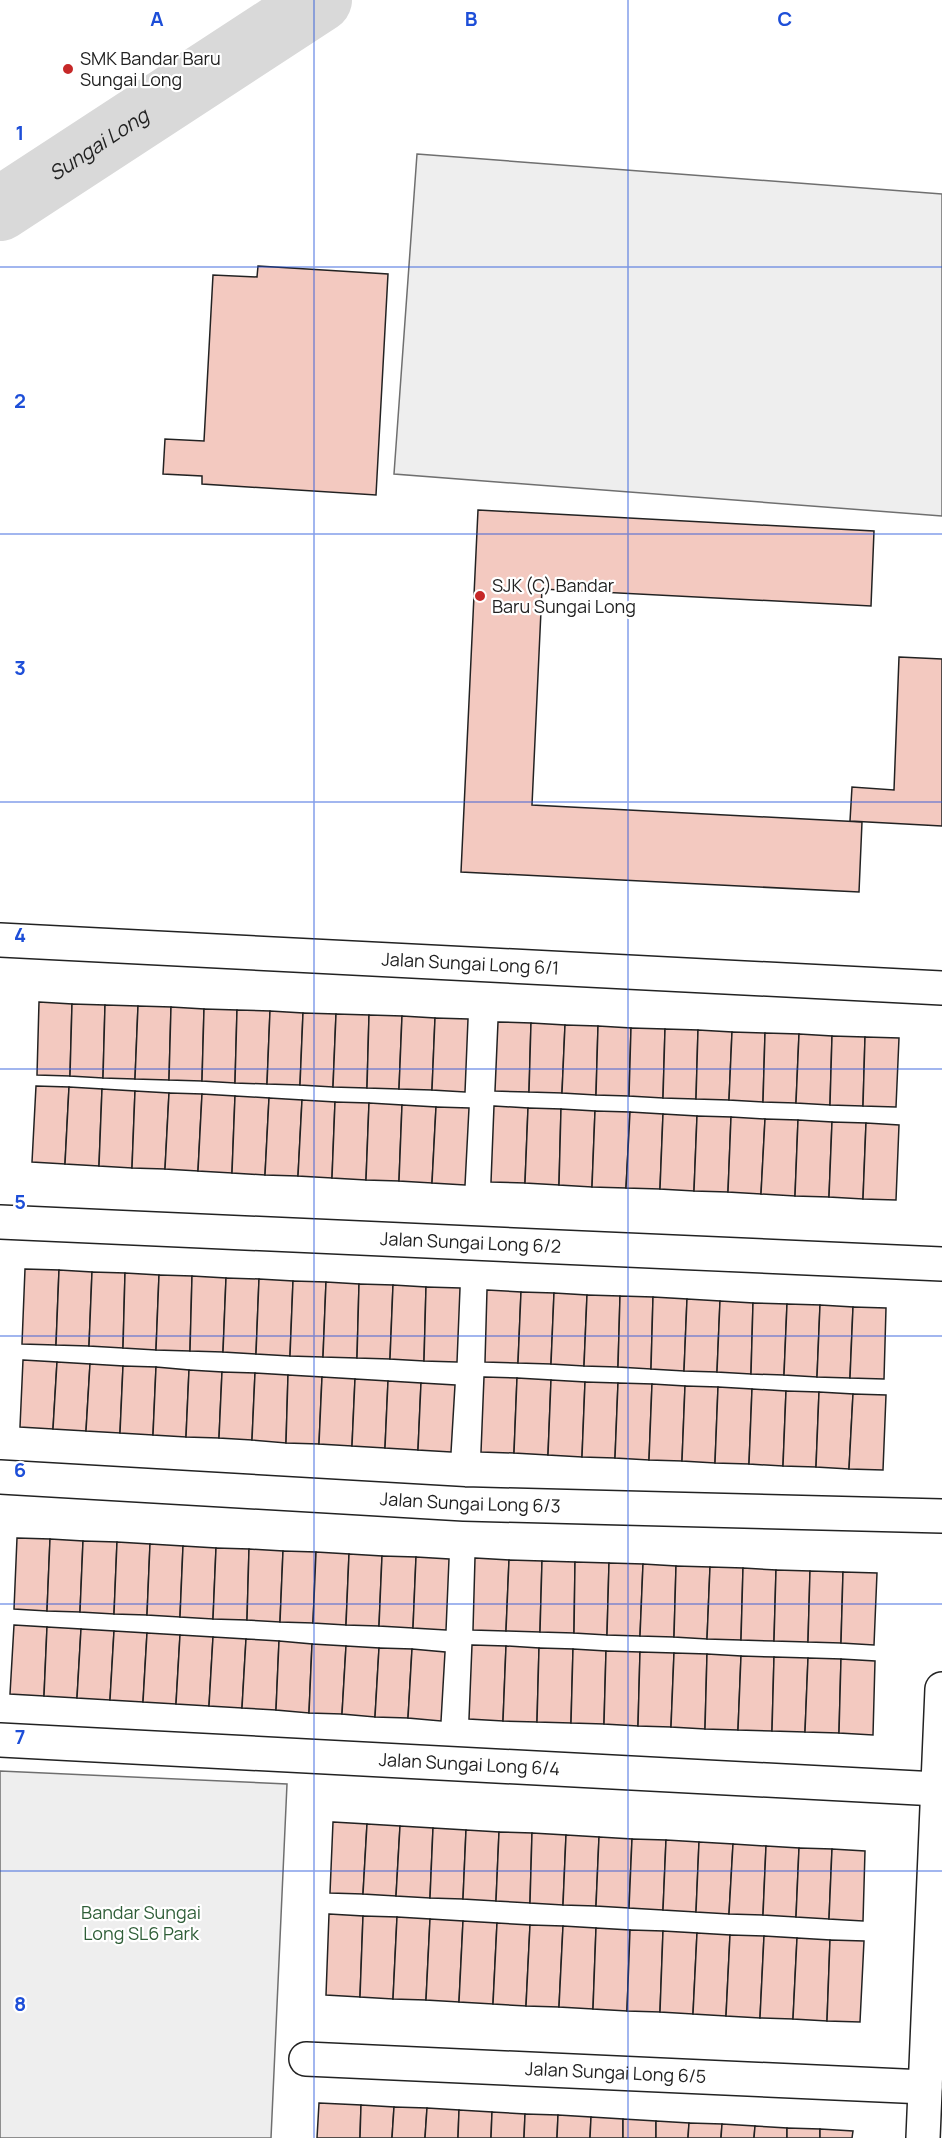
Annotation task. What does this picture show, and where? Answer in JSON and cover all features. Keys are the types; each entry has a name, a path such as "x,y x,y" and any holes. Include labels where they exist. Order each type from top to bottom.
{"street":[{"name":"Jalan Sungai Long 6/1","path":"0,940 942,988"},
{"name":"Jalan Sungai Long 6/2","path":"0,1222 942,1264"},
{"name":"Jalan Sungai Long 6/3","path":"0,1478 464,1504 942,1516"},
{"path":"923,2138 942,1689"},
{"name":"Jalan Sungai Long 6/4","path":"0,1740 937,1789"},
{"name":"Jalan Sungai Long 6/5","path":"306,2059 926,2088"}],"green space":[{"path":"417,154 942,194 942,516 394,474"},
{"name":"Bandar Sungai Long SL6 Park","path":"0,1771 287,1784 271,2138 0,2138"}],"building":[{"path":"258,266 388,274 376,495 202,484 202,476 163,474 165,439 204,441 213,275 257,277"},
{"path":"478,510 874,531 871,606 542,589 532,805 862,822 859,892 461,872"},
{"path":"899,657 942,659 942,826 850,821 852,787 894,790"},
{"path":"39,1002 72,1004 70,1076 37,1075"},
{"path":"72,1004 105,1005 103,1078 70,1076"},
{"path":"105,1005 138,1006 135,1079 103,1078"},
{"path":"138,1006 171,1007 169,1080 135,1079"},
{"path":"171,1007 204,1009 202,1081 169,1080"},
{"path":"204,1009 237,1010 235,1083 202,1081"},
{"path":"237,1010 270,1011 267,1084 235,1083"},
{"path":"270,1011 303,1013 300,1085 267,1084"},
{"path":"303,1013 336,1014 333,1087 300,1085"},
{"path":"336,1014 369,1015 367,1088 333,1087"},
{"path":"369,1015 402,1016 399,1089 367,1088"},
{"path":"402,1016 435,1018 432,1090 399,1089"},
{"path":"435,1018 468,1019 465,1092 432,1090"},
{"path":"498,1022 531,1023 529,1092 495,1091"},
{"path":"531,1023 565,1025 562,1093 529,1092"},
{"path":"565,1025 598,1026 596,1095 562,1093"},
{"path":"598,1026 631,1028 629,1096 596,1095"},
{"path":"631,1028 665,1029 663,1098 629,1096"},
{"path":"665,1029 698,1030 696,1099 663,1098"},
{"path":"698,1030 732,1032 729,1100 696,1099"},
{"path":"732,1032 765,1033 763,1102 729,1100"},
{"path":"765,1033 799,1034 796,1103 763,1102"},
{"path":"799,1034 832,1036 830,1105 796,1103"},
{"path":"832,1036 865,1037 863,1106 830,1105"},
{"path":"865,1037 899,1038 896,1107 863,1106"},
{"path":"36,1086 69,1087 65,1164 32,1162"},
{"path":"69,1087 102,1089 99,1166 65,1164"},
{"path":"102,1089 135,1091 132,1168 99,1166"},
{"path":"135,1091 169,1093 165,1169 132,1168"},
{"path":"169,1093 202,1094 198,1171 165,1169"},
{"path":"202,1094 235,1096 232,1173 198,1171"},
{"path":"235,1096 269,1098 265,1175 232,1173"},
{"path":"269,1098 302,1100 298,1176 265,1175"},
{"path":"302,1100 335,1102 332,1178 298,1176"},
{"path":"335,1102 369,1103 366,1180 332,1178"},
{"path":"369,1103 402,1105 399,1181 366,1180"},
{"path":"402,1105 436,1107 432,1183 399,1181"},
{"path":"494,1106 528,1108 525,1183 491,1182"},
{"path":"436,1107 469,1108 465,1185 432,1183"},
{"path":"528,1108 561,1109 559,1185 525,1183"},
{"path":"561,1109 595,1111 592,1187 559,1185"},
{"path":"595,1111 630,1112 626,1188 592,1187"},
{"path":"630,1112 663,1114 660,1189 626,1188"},
{"path":"663,1114 697,1116 694,1191 660,1189"},
{"path":"697,1116 731,1117 728,1192 694,1191"},
{"path":"731,1117 765,1119 761,1194 728,1192"},
{"path":"765,1119 798,1120 795,1196 761,1194"},
{"path":"798,1120 832,1122 829,1197 795,1196"},
{"path":"832,1122 866,1123 863,1199 829,1197"},
{"path":"866,1123 899,1125 896,1200 863,1199"},
{"path":"25,1269 59,1270 56,1345 22,1344"},
{"path":"59,1270 92,1272 89,1346 56,1345"},
{"path":"92,1272 125,1273 123,1348 89,1346"},
{"path":"125,1273 159,1275 156,1350 123,1348"},
{"path":"159,1275 192,1276 190,1351 156,1350"},
{"path":"192,1276 226,1278 223,1352 190,1351"},
{"path":"226,1278 259,1279 256,1354 223,1352"},
{"path":"259,1279 293,1281 290,1356 256,1354"},
{"path":"293,1281 326,1282 323,1357 290,1356"},
{"path":"326,1282 359,1284 357,1358 323,1357"},
{"path":"359,1284 393,1285 390,1359 357,1358"},
{"path":"393,1285 426,1287 424,1361 390,1359"},
{"path":"426,1287 460,1288 457,1362 424,1361"},
{"path":"487,1290 521,1292 518,1363 485,1362"},
{"path":"521,1292 554,1293 551,1364 518,1363"},
{"path":"554,1293 587,1295 584,1366 551,1364"},
{"path":"587,1295 620,1296 618,1367 584,1366"},
{"path":"620,1296 653,1297 651,1369 618,1367"},
{"path":"653,1297 687,1299 684,1371 651,1369"},
{"path":"687,1299 720,1301 717,1372 684,1371"},
{"path":"720,1301 753,1303 751,1374 717,1372"},
{"path":"753,1303 787,1304 784,1375 751,1374"},
{"path":"787,1304 820,1305 817,1377 784,1375"},
{"path":"820,1305 853,1307 850,1378 817,1377"},
{"path":"853,1307 886,1308 884,1379 850,1378"},
{"path":"23,1360 57,1362 53,1429 20,1427"},
{"path":"57,1362 90,1364 86,1431 53,1429"},
{"path":"90,1364 123,1366 120,1433 86,1431"},
{"path":"123,1366 156,1367 153,1435 120,1433"},
{"path":"156,1367 189,1370 186,1437 153,1435"},
{"path":"189,1370 222,1372 219,1438 186,1437"},
{"path":"222,1372 255,1373 252,1440 219,1438"},
{"path":"255,1373 288,1375 286,1443 252,1440"},
{"path":"288,1375 322,1377 319,1444 286,1443"},
{"path":"322,1377 355,1379 352,1446 319,1444"},
{"path":"484,1377 517,1378 514,1453 481,1452"},
{"path":"517,1378 551,1380 548,1455 514,1453"},
{"path":"355,1379 388,1381 385,1448 352,1446"},
{"path":"551,1380 585,1382 582,1457 548,1455"},
{"path":"388,1381 421,1383 418,1450 385,1448"},
{"path":"585,1382 618,1383 615,1458 582,1457"},
{"path":"421,1383 455,1385 451,1452 418,1450"},
{"path":"618,1383 652,1384 649,1460 615,1458"},
{"path":"652,1384 685,1386 682,1461 649,1460"},
{"path":"685,1386 718,1387 715,1463 682,1461"},
{"path":"718,1387 752,1389 749,1464 715,1463"},
{"path":"752,1389 786,1391 783,1466 749,1464"},
{"path":"786,1391 819,1392 816,1467 783,1466"},
{"path":"819,1392 853,1394 849,1469 816,1467"},
{"path":"853,1394 886,1395 883,1470 849,1469"},
{"path":"17,1538 50,1539 47,1611 14,1609"},
{"path":"50,1539 83,1541 80,1612 47,1611"},
{"path":"83,1541 117,1542 114,1614 80,1612"},
{"path":"117,1542 150,1544 147,1615 114,1614"},
{"path":"150,1544 183,1546 180,1617 147,1615"},
{"path":"183,1546 216,1548 213,1619 180,1617"},
{"path":"216,1548 249,1549 247,1620 213,1619"},
{"path":"249,1549 283,1551 280,1622 247,1620"},
{"path":"283,1551 316,1552 313,1623 280,1622"},
{"path":"316,1552 349,1554 346,1625 313,1623"},
{"path":"349,1554 382,1556 379,1626 346,1625"},
{"path":"382,1556 416,1557 413,1628 379,1626"},
{"path":"416,1557 449,1559 446,1630 413,1628"},
{"path":"475,1558 509,1560 506,1631 473,1630"},
{"path":"509,1560 542,1561 540,1632 506,1631"},
{"path":"542,1561 575,1562 574,1633 540,1632"},
{"path":"575,1562 609,1563 607,1635 574,1633"},
{"path":"609,1563 643,1564 640,1636 607,1635"},
{"path":"643,1564 676,1566 674,1637 640,1636"},
{"path":"676,1566 710,1567 707,1639 674,1637"},
{"path":"710,1567 743,1568 741,1640 707,1639"},
{"path":"743,1568 776,1570 774,1641 741,1640"},
{"path":"776,1570 810,1571 808,1642 774,1641"},
{"path":"810,1571 843,1572 841,1643 808,1642"},
{"path":"843,1572 877,1573 874,1645 841,1643"},
{"path":"14,1625 47,1627 44,1696 10,1694"},
{"path":"47,1627 81,1629 77,1698 44,1696"},
{"path":"81,1629 114,1631 110,1700 77,1698"},
{"path":"114,1631 147,1633 143,1702 110,1700"},
{"path":"147,1633 180,1635 176,1704 143,1702"},
{"path":"180,1635 213,1637 209,1706 176,1704"},
{"path":"213,1637 246,1639 242,1708 209,1706"},
{"path":"246,1639 279,1641 276,1710 242,1708"},
{"path":"279,1641 312,1644 309,1713 276,1710"},
{"path":"312,1644 346,1646 342,1714 309,1713"},
{"path":"472,1645 506,1646 503,1721 469,1719"},
{"path":"346,1646 379,1648 375,1717 342,1714"},
{"path":"506,1646 539,1648 537,1722 503,1721"},
{"path":"379,1648 412,1649 408,1718 375,1717"},
{"path":"539,1648 573,1649 571,1723 537,1722"},
{"path":"412,1649 445,1652 441,1721 408,1718"},
{"path":"573,1649 606,1651 604,1724 571,1723"},
{"path":"606,1651 640,1652 638,1726 604,1724"},
{"path":"640,1652 674,1653 671,1727 638,1726"},
{"path":"674,1653 707,1654 705,1729 671,1727"},
{"path":"707,1654 741,1656 738,1730 705,1729"},
{"path":"741,1656 774,1657 772,1731 738,1730"},
{"path":"774,1657 808,1658 805,1732 772,1731"},
{"path":"808,1658 841,1659 839,1733 805,1732"},
{"path":"841,1659 875,1661 873,1735 839,1733"},
{"path":"333,1822 367,1824 363,1894 330,1893"},
{"path":"367,1824 400,1826 396,1896 363,1894"},
{"path":"400,1826 433,1828 430,1898 396,1896"},
{"path":"433,1828 466,1830 463,1899 430,1898"},
{"path":"466,1830 499,1832 496,1901 463,1899"},
{"path":"499,1832 532,1833 530,1903 496,1901"},
{"path":"532,1833 566,1835 563,1905 530,1903"},
{"path":"566,1835 599,1837 596,1906 563,1905"},
{"path":"599,1837 632,1839 629,1908 596,1906"},
{"path":"632,1839 666,1840 663,1910 629,1908"},
{"path":"666,1840 699,1842 696,1912 663,1910"},
{"path":"699,1842 733,1844 729,1914 696,1912"},
{"path":"733,1844 766,1846 763,1915 729,1914"},
{"path":"766,1846 799,1848 796,1917 763,1915"},
{"path":"799,1848 832,1849 829,1919 796,1917"},
{"path":"832,1849 865,1851 863,1921 829,1919"},
{"path":"329,1914 363,1916 360,1997 326,1995"},
{"path":"363,1916 397,1917 393,1999 360,1997"},
{"path":"397,1917 430,1919 426,2000 393,1999"},
{"path":"430,1919 463,1921 459,2002 426,2000"},
{"path":"463,1921 497,1923 493,2004 459,2002"},
{"path":"497,1923 530,1925 526,2006 493,2004"},
{"path":"530,1925 563,1926 559,2007 526,2006"},
{"path":"563,1926 596,1928 593,2009 559,2007"},
{"path":"596,1928 630,1930 627,2011 593,2009"},
{"path":"630,1930 663,1931 660,2012 627,2011"},
{"path":"663,1931 697,1933 693,2014 660,2012"},
{"path":"697,1933 730,1935 726,2016 693,2014"},
{"path":"730,1935 764,1936 760,2018 726,2016"},
{"path":"764,1936 797,1938 793,2019 760,2018"},
{"path":"797,1938 830,1940 827,2021 793,2019"},
{"path":"830,1940 864,1941 860,2022 827,2021"},
{"path":"319,2103 361,2105 360,2138 317,2138"},
{"path":"361,2105 394,2107 392,2138 360,2138"},
{"path":"394,2107 427,2108 425,2138 392,2138"},
{"path":"427,2108 459,2110 458,2138 425,2138"},
{"path":"459,2110 492,2112 491,2138 458,2138"},
{"path":"492,2112 525,2114 524,2138 491,2138"},
{"path":"525,2114 558,2115 557,2138 524,2138"},
{"path":"558,2115 591,2117 590,2138 557,2138"},
{"path":"591,2117 623,2119 623,2138 590,2138"},
{"path":"623,2119 656,2121 656,2138 623,2138"},
{"path":"656,2121 689,2123 688,2138 656,2138"},
{"path":"689,2123 722,2124 721,2138 688,2138"},
{"path":"722,2124 755,2126 754,2138 721,2138"},
{"path":"755,2126 787,2128 787,2138 754,2138"},
{"path":"787,2128 820,2129 820,2138 787,2138"},
{"path":"820,2129 853,2131 852,2138 820,2138"}],"waterway":[{"name":"Sungai Long","path":"0,209 320,0"}],"place":[{"name":"SMK Bandar Baru Sungai Long","path":"68,69"},
{"name":"SJK (C) Bandar Baru Sungai Long","path":"480,596"}]}
